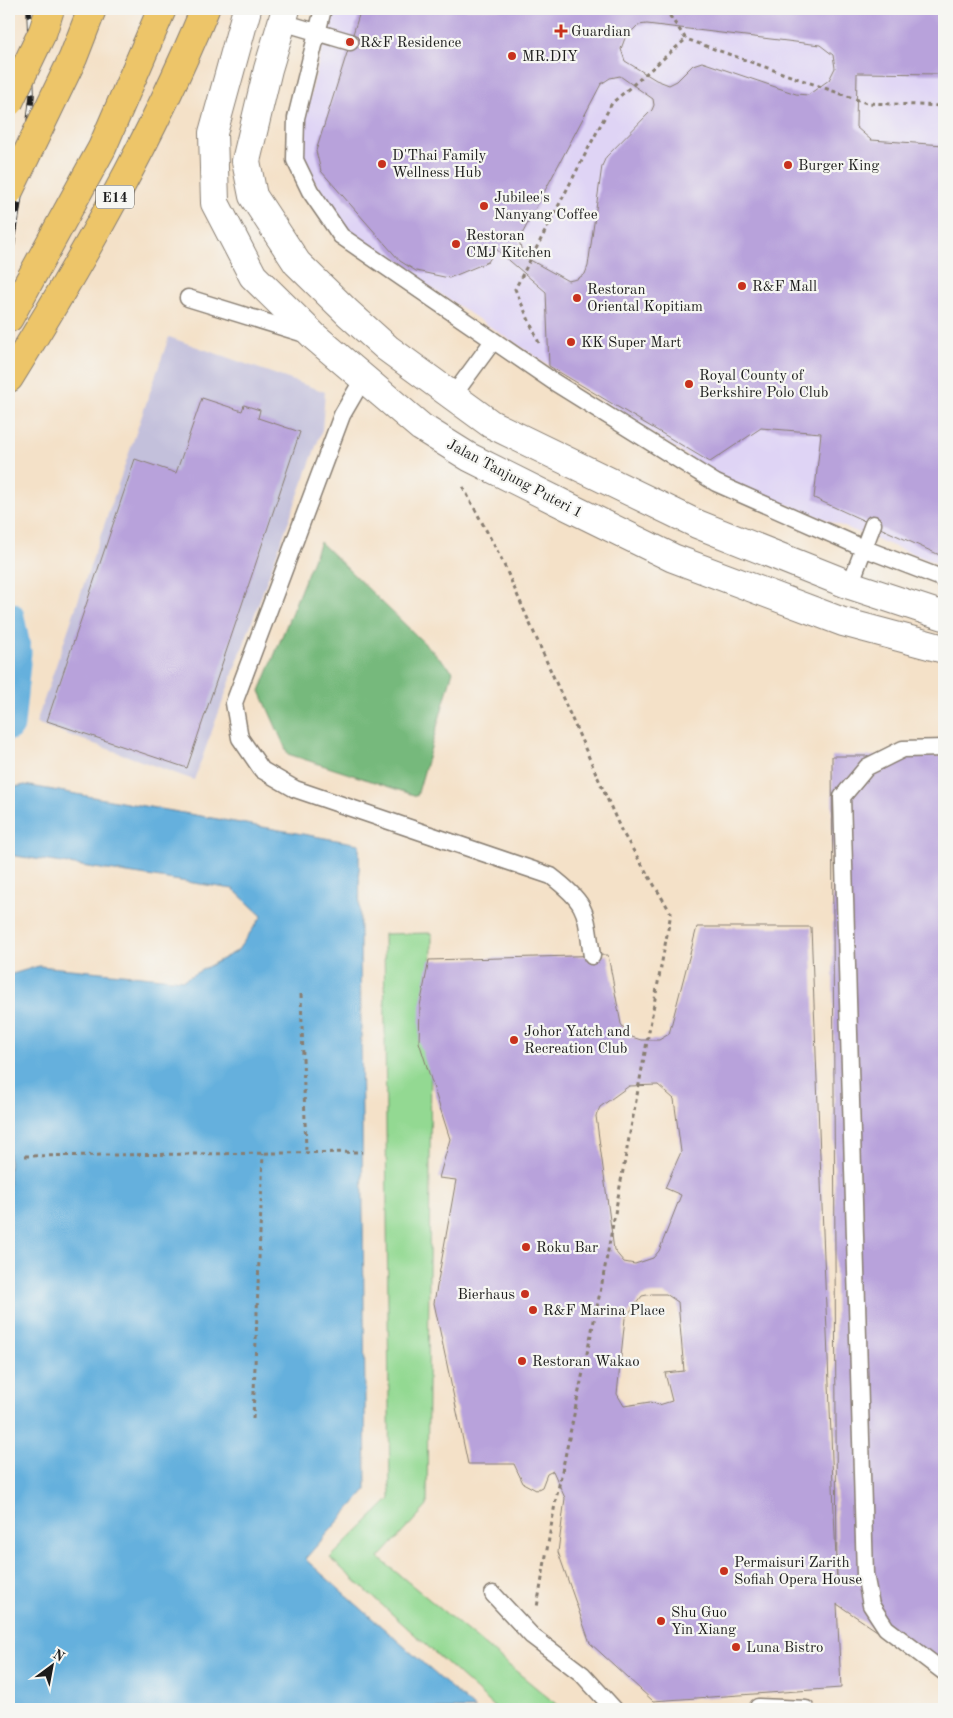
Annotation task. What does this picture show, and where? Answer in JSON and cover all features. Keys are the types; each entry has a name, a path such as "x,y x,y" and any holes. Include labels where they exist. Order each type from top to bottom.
{"highway":[{"path":"9,102 43,31 50,9"},
{"path":"9,191 72,58 92,9"},
{"name":"E14","path":"9,318 102,148 162,9"},
{"name":"E14","path":"9,378 63,291 104,218 177,76 205,9"}],"street":[{"name":"Jalan Tanjung Puteri 1","path":"247,9 214,133 216,203 253,276 315,337 421,427 470,458 682,562 843,622 944,649"},
{"path":"284,15 268,69 246,160 253,196 297,263 387,348 491,424 585,471 697,524 850,585 944,616"},
{"path":"571,508 585,471"}],"lane":[{"path":"323,9 296,127 294,160 310,191 341,236 554,382 716,483 863,548 944,579"},
{"path":"284,15 316,33 350,42"},
{"path":"188,298 315,337"},
{"path":"452,397 493,341"},
{"path":"363,379 342,415 234,703 240,738 262,770 295,789 551,876 570,890 585,908 592,956"},
{"path":"850,585 873,524"},
{"path":"944,748 903,749 867,767 842,796 865,1574 870,1605 886,1628 944,1672"},
{"path":"493,1594 532,1636 582,1674 614,1709"},
{"path":"758,1707 806,1709"}],"path":[{"path":"627,9 630,12 640,9"},
{"path":"665,9 686,39 867,103 944,106"},
{"path":"540,343 516,289 612,104 686,39"},
{"path":"301,994 306,1152"},
{"path":"25,1156 362,1152"},
{"path":"253,1419 264,1153"},
{"path":"532,1636 555,1504"}],"shaded area":[{"name":"R&F Mall","path":"332,9 944,9 944,566 722,479 349,234 300,159 305,117"},
{"path":"169,337 325,392 322,430 194,780 36,723"}],"green space":[{"path":"320,542 453,671 417,796 288,754 260,691"},
{"path":"432,933 427,1506 379,1558 562,1709 497,1709 330,1558 390,1499 384,934"}],"water":[{"path":"25,785 359,844 366,1490 305,1559 475,1709 9,1709 9,975 39,966 183,980 237,951 262,916 233,889 9,855 9,788"}],"building":[{"name":"R&F Mall","path":"364,9 944,9 944,74 857,73 856,127 871,140 944,145 944,557 814,498 821,433 761,428 710,462 549,366 546,292 496,249 488,262 449,278 416,271 400,261 321,171 316,151 359,15","holes":["647,24 820,45 833,55 835,68 829,80 808,95 796,94 702,62 693,65 677,81 669,85 656,80 625,61 621,49 625,38 638,25","620,76 653,99 654,105 652,110 606,157 602,166 588,266 585,274 577,279 568,281 523,256 519,240 601,84 610,78"]},
{"path":"202,398 242,411 244,405 260,410 258,418 300,432 187,768 47,721 135,459 176,473"},
{"name":"R&F Marina Place","path":"832,756 944,756 944,1676 837,1604 841,1688 653,1701 590,1643 558,1552 565,1498 553,1471 547,1474 542,1487 536,1490 523,1483 514,1464 468,1464 434,1303 456,1180 439,1178 450,1139 419,1042 420,1006 429,960 608,955 621,1024 629,1036 641,1040 659,1040 669,1034 697,927 811,927 837,1586","holes":["658,1085 674,1099 681,1152 665,1188 681,1195 659,1251 653,1258 635,1264 624,1262 614,1250 596,1116 600,1107 629,1086","666,1294 678,1302 684,1371 665,1373 672,1401 659,1405 650,1402 624,1406 617,1394 625,1318 642,1296"]}],"waterway":[{"path":"9,617 16,652 9,725"}],"railway":[{"path":"9,268 32,96 29,9"}],"place":[{"name":"Guardian","path":"561,31"},
{"name":"R&F Residence","path":"350,42"},
{"name":"MR.DIY","path":"512,56"},
{"name":"D'Thai Family Wellness Hub","path":"382,164"},
{"name":"Burger King","path":"788,165"},
{"name":"Jubilee's Nanyang Coffee","path":"484,206"},
{"name":"Restoran CMJ Kitchen","path":"456,244"},
{"name":"R&F Mall","path":"742,286"},
{"name":"Restoran Oriental Kopitiam","path":"577,298"},
{"name":"KK Super Mart","path":"571,342"},
{"name":"Royal County of Berkshire Polo Club","path":"689,384"},
{"name":"Johor Yatch and Recreation Club","path":"514,1040"},
{"name":"Roku Bar","path":"526,1247"},
{"name":"Bierhaus","path":"525,1294"},
{"name":"R&F Marina Place","path":"533,1310"},
{"name":"Restoran Wakao","path":"522,1361"},
{"name":"Permaisuri Zarith Sofiah Opera House","path":"724,1571"},
{"name":"Shu Guo Yin Xiang","path":"661,1621"},
{"name":"Luna Bistro","path":"736,1647"}]}
